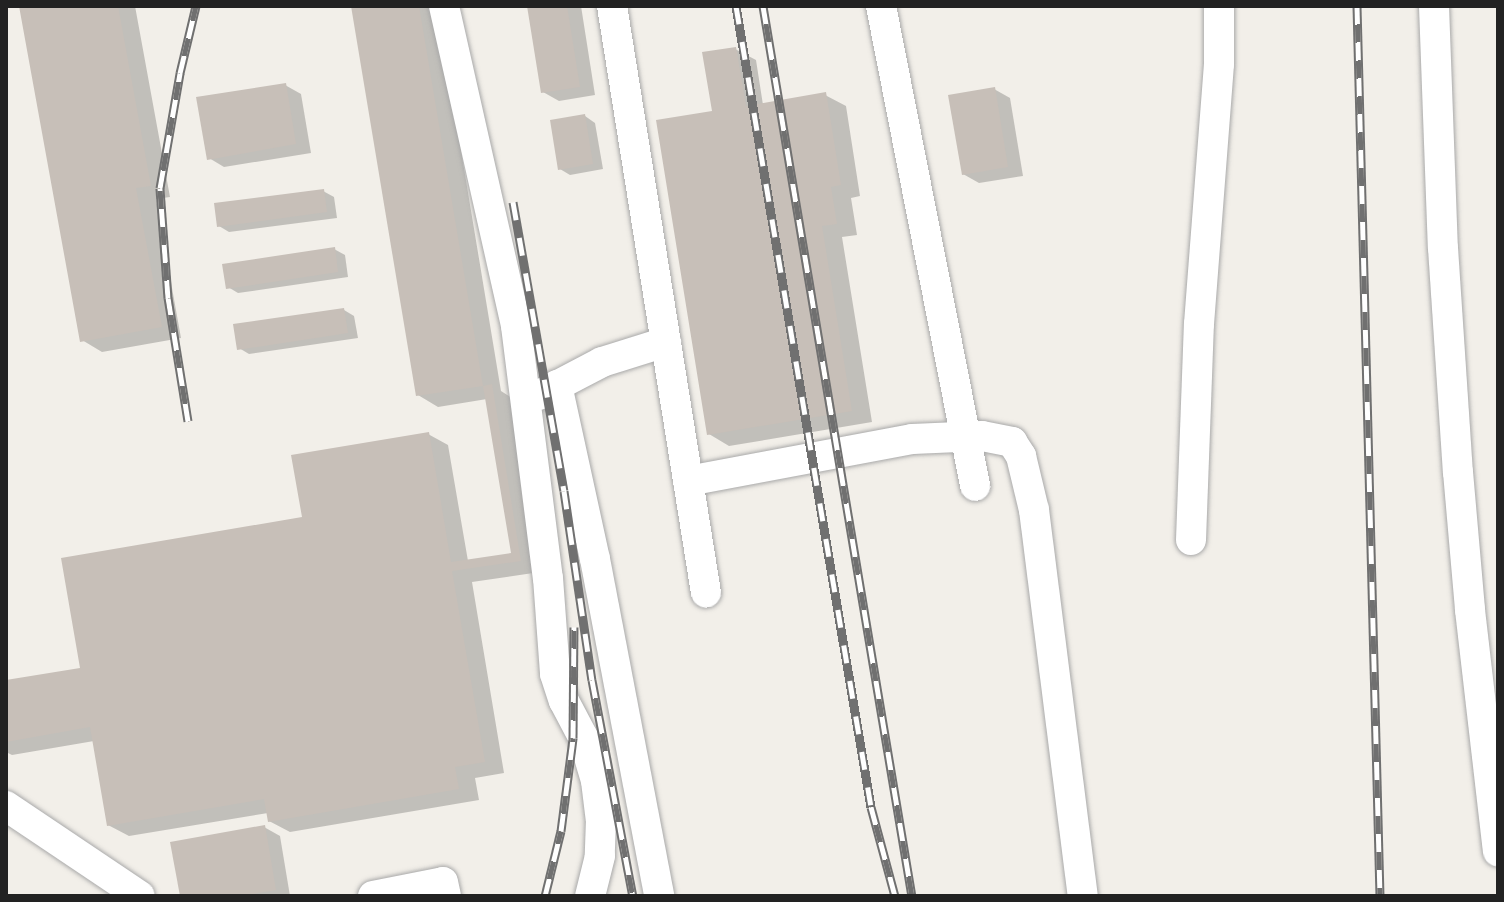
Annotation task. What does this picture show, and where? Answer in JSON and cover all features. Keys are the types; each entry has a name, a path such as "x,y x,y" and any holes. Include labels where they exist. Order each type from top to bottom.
{"lane":[{"path":"444,6 504,265 527,398 548,578 555,674 590,758 600,811 600,856 590,896"},
{"path":"612,6 706,593"},
{"path":"881,6 975,486"},
{"path":"1191,540 1199,324 1219,64 1219,6"},
{"path":"1434,6 1442,234 1458,472 1470,610 1498,851"},
{"path":"527,398 627,353 666,342"},
{"path":"557,385 595,559 659,896"},
{"path":"688,481 912,439 964,435 995,436 1012,442 1021,456 1029,486 1060,701 1083,896"},
{"path":"600,811 640,804"},
{"path":"6,806 140,896"},
{"path":"373,896 443,882 446,896"}],"building":[{"path":"19,6 118,6 151,186 136,188 162,327 80,342"},
{"path":"351,6 419,6 483,386 416,396"},
{"path":"527,6 567,6 580,87 541,93"},
{"path":"736,47 746,106 826,92 841,185 831,187 837,224 822,226 852,411 707,435 656,120 712,111 702,52"},
{"path":"286,83 296,144 207,160 196,97"},
{"path":"995,87 1008,167 962,175 948,95"},
{"path":"585,114 593,164 558,170 550,120"},
{"path":"324,189 327,212 217,227 214,203"},
{"path":"335,247 338,272 226,289 222,264"},
{"path":"344,308 348,333 237,350 233,324"},
{"path":"492,384 521,561 452,571 485,762 455,767 459,789 268,822 264,799 107,826 90,727 6,742 6,680 80,668 61,558 302,517 291,455 429,432 451,562 511,553 483,386"},
{"path":"265,825 276,890 241,896 180,896 170,842"}],"railway":[{"path":"188,421 168,298 160,188 180,73 196,6"},
{"path":"736,6 871,807 895,896"},
{"path":"763,6 912,896"},
{"path":"1357,6 1380,896"},
{"path":"513,202 564,491 592,680 633,896"},
{"path":"545,896 561,831 573,738 574,627"}]}
